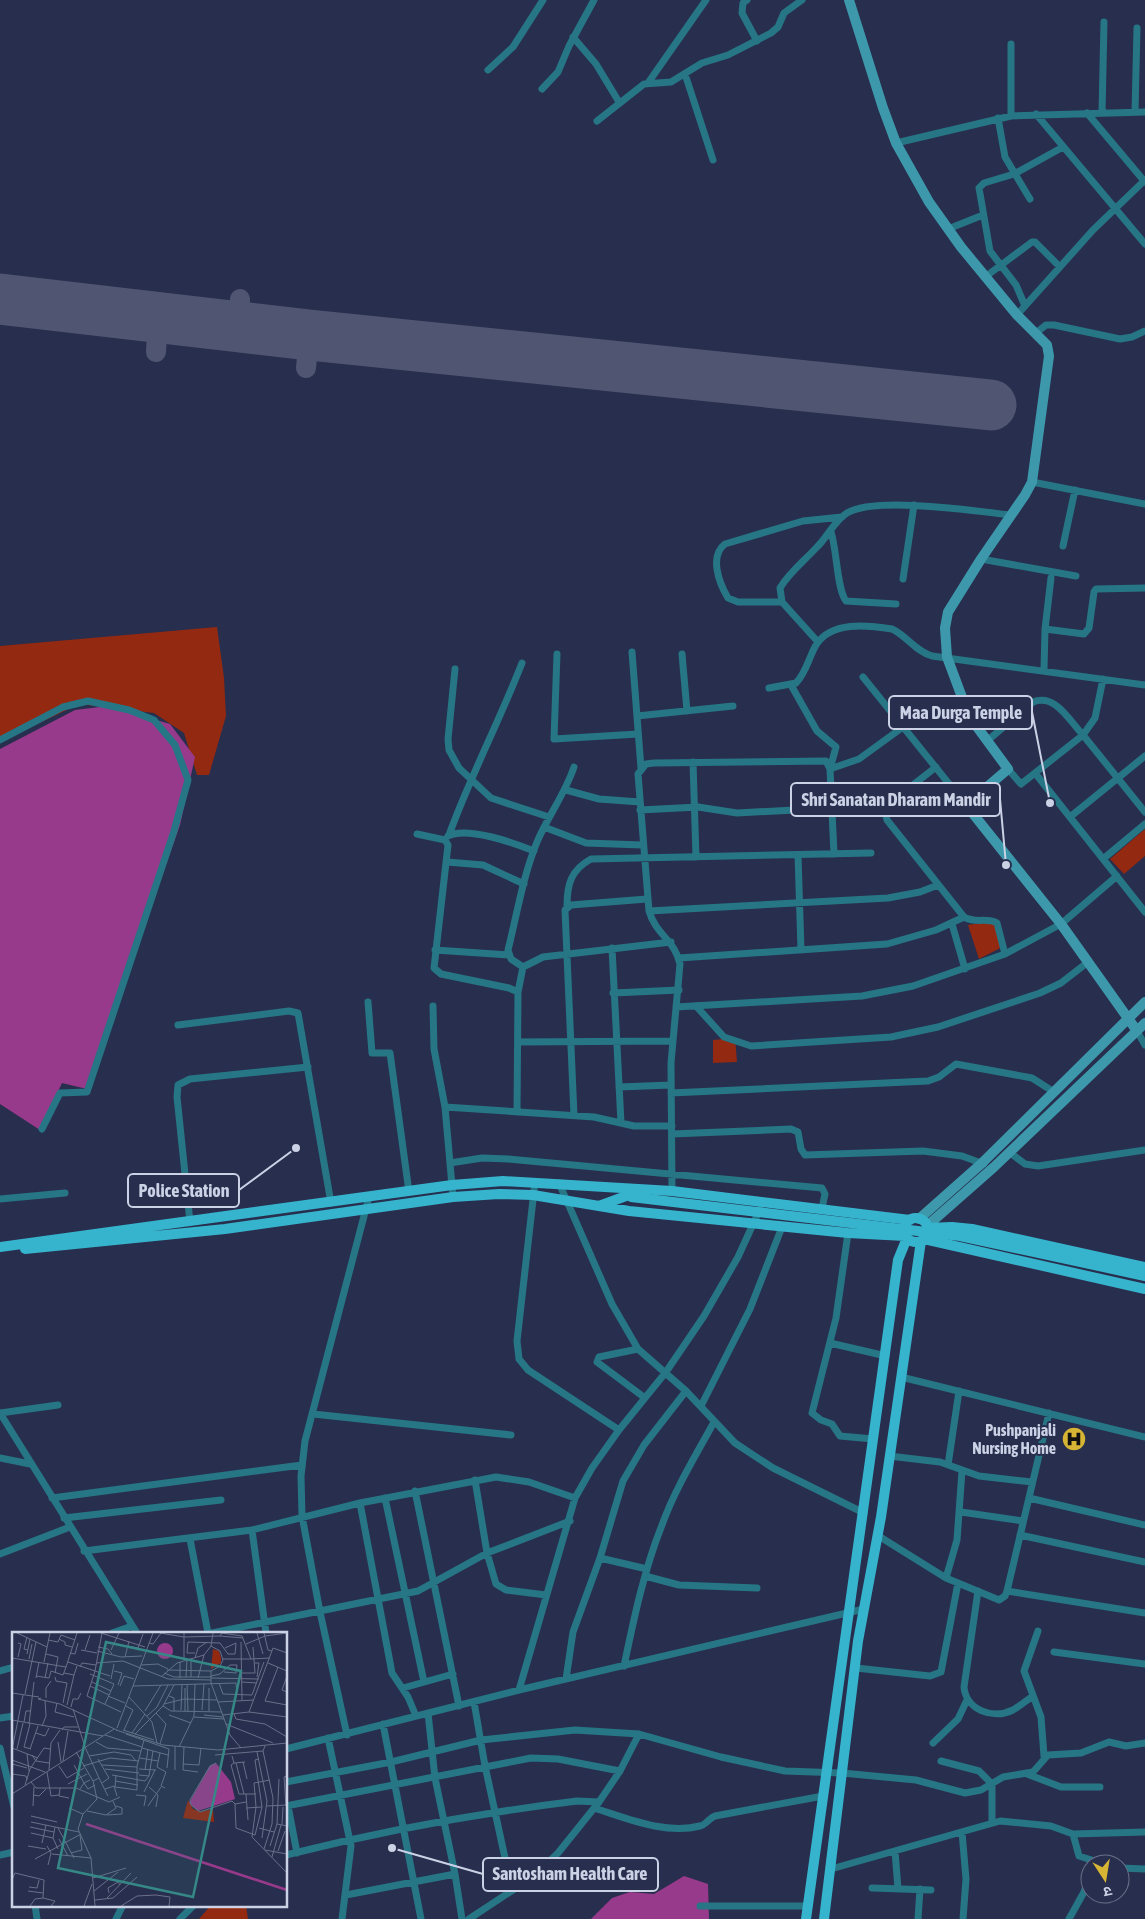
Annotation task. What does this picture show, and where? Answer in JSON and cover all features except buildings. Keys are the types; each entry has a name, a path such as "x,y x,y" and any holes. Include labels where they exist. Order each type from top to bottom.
{"main road":[{"path":"0,1253 225,1230 331,1203 452,1185 503,1181 672,1191 822,1208 972,1229 1145,1267"},
{"path":"597,1186 629,1196 960,1236 1145,1276"},
{"path":"0,1247 190,1222 366,1208 453,1197 499,1194 533,1196 598,1206 782,1227 906,1237 915,1242 922,1240 1145,1289"},
{"path":"598,1206 629,1196"},
{"path":"806,1919 898,1260 906,1237 904,1227 921,1223"},
{"path":"824,1919 864,1609 922,1240 921,1223"}],"street":[{"path":"488,70 513,47 543,0"},
{"path":"542,89 558,72 573,37 594,0"},
{"path":"648,82 685,27 706,0"},
{"path":"747,0 743,4 742,13 757,41"},
{"path":"597,121 639,86 648,82 671,82 702,63 728,55 757,41 775,30 784,13 802,0"},
{"path":"849,0 882,108 896,143 929,202 985,277 1017,315 1046,345 1049,356 1032,482 981,558 948,612 944,628 947,657 969,716 1021,784 1083,735 1095,718 1103,679"},
{"path":"1102,113 1104,22"},
{"path":"1135,112 1137,28"},
{"path":"573,37 596,64 619,102"},
{"path":"1011,44 1011,116"},
{"path":"685,74 713,160"},
{"path":"896,143 1011,116 1145,112"},
{"path":"1017,315 1115,208 1145,181 1087,113"},
{"path":"1036,114 1145,244"},
{"path":"998,118 1003,151 1014,174 1030,198"},
{"path":"1025,306 1016,285 990,251 978,192 981,185 1014,174 1063,147"},
{"path":"948,229 983,215"},
{"path":"985,277 1032,242 1035,242 1060,267"},
{"path":"1036,333 1046,325 1120,339 1132,337 1145,331"},
{"path":"1032,482 1145,504"},
{"path":"1063,546 1075,490"},
{"path":"782,602 738,602 728,598 716,562 719,549 725,544 803,521 842,517 856,509 914,505 1011,515"},
{"path":"903,579 914,505"},
{"path":"818,642 782,602 780,588 784,581 831,532 842,517"},
{"path":"831,532 836,551 841,593 846,601 896,604"},
{"path":"981,558 1076,576"},
{"path":"1044,670 1045,629 1051,578"},
{"path":"1045,629 1084,634 1089,628 1096,589 1145,588"},
{"path":"769,688 791,685 800,679 818,642 838,628 884,628 898,632 917,650 926,654 1145,685"},
{"path":"632,652 641,768 638,774 647,899 649,911 657,930 672,942 679,958 679,990 672,1040 672,1191"},
{"path":"557,654 554,739 638,734"},
{"path":"682,654 687,711"},
{"path":"518,992 509,988 436,972 433,963 447,862 447,838 502,714 522,663"},
{"path":"455,669 448,739 449,750 459,768 471,781 500,802 549,817"},
{"path":"863,678 1061,924 1129,1019 1141,1027 1145,1045"},
{"path":"791,685 817,731 836,747 830,769"},
{"path":"987,741 1032,702 1040,699 1054,702 1145,812"},
{"path":"0,740 63,707 88,701 128,710 154,720 175,744 188,780 174,831 87,1092 60,1093 42,1130"},
{"path":"637,716 733,706"},
{"path":"830,769 859,759 904,727"},
{"path":"1070,817 1145,756"},
{"path":"641,768 654,763 821,760 829,764 830,769 834,854"},
{"path":"693,762 696,857"},
{"path":"523,967 511,959 509,955 524,884 544,827 566,790 574,766"},
{"path":"936,767 886,806 887,820 964,917 969,921 992,920 997,923 1006,954"},
{"path":"966,805 1008,769"},
{"path":"1036,774 1145,912"},
{"path":"566,790 599,799 640,802"},
{"path":"640,810 694,808 737,813 832,808"},
{"path":"1103,858 1145,824"},
{"path":"544,827 586,843 642,845"},
{"path":"416,834 447,838 463,833 490,837 534,851"},
{"path":"574,1116 565,910 569,883 573,872 580,864 590,859 602,858 871,853"},
{"path":"798,855 801,950"},
{"path":"447,862 483,866 524,884"},
{"path":"676,1008 862,996 913,986 1006,954 1061,924 1117,876"},
{"path":"649,911 888,898 920,892 938,885"},
{"path":"567,906 647,899"},
{"path":"679,958 887,944 952,924 964,917"},
{"path":"952,924 965,969"},
{"path":"523,967 543,958 568,953 672,942"},
{"path":"612,948 621,1123"},
{"path":"435,950 509,955"},
{"path":"696,1006 724,1037 751,1046 891,1037 938,1027 1040,993 1061,983 1088,962"},
{"path":"517,1112 518,992 523,967"},
{"path":"613,993 679,990"},
{"path":"368,1002 372,1053 390,1052 409,1192"},
{"path":"921,1223 1145,1002"},
{"path":"433,1006 434,1049 445,1107 453,1197"},
{"path":"178,1025 295,1011 300,1018 331,1203"},
{"path":"921,1223 994,1167 1141,1027"},
{"path":"518,1042 672,1040"},
{"path":"619,1087 671,1089 928,1081 939,1077 956,1064 1032,1078 1054,1092"},
{"path":"190,1222 177,1097 178,1085 190,1079 308,1067"},
{"path":"445,1107 574,1116 634,1126 672,1126"},
{"path":"672,1134 791,1128 798,1132 801,1149 805,1155 923,1151 962,1156 994,1167"},
{"path":"1010,1152 1025,1164 1038,1166 1145,1150"},
{"path":"450,1163 482,1158 508,1159 822,1188 825,1194 822,1208"},
{"path":"535,1182 517,1341 519,1359 528,1370 619,1430"},
{"path":"559,1183 612,1304 638,1349 686,1391 735,1443 773,1468 864,1513"},
{"path":"0,1199 65,1193"},
{"path":"347,1735 320,1612 302,1516 302,1465 305,1442 368,1197"},
{"path":"519,1690 575,1498 592,1468 619,1430 666,1372 724,1283 763,1201"},
{"path":"701,1406 750,1309 782,1227"},
{"path":"848,1233 836,1318 812,1413 815,1417 835,1426 840,1436 873,1438"},
{"path":"830,1343 886,1356"},
{"path":"638,1349 599,1357 597,1362 645,1398"},
{"path":"901,1377 1145,1437"},
{"path":"566,1679 573,1632 600,1558 623,1481 644,1445 686,1391"},
{"path":"948,1465 959,1392"},
{"path":"58,1405 0,1413 84,1551 136,1632"},
{"path":"877,1535 946,1578 999,1600 1005,1596 1049,1413"},
{"path":"313,1414 511,1435"},
{"path":"624,1666 646,1572 662,1523 688,1468 714,1422"},
{"path":"889,1456 948,1465 979,1476 1032,1482"},
{"path":"0,1458 30,1464"},
{"path":"52,1498 302,1465"},
{"path":"946,1578 956,1546 962,1471"},
{"path":"84,1551 252,1530 302,1516 475,1480 510,1477 575,1498"},
{"path":"475,1480 493,1580 500,1588 546,1595"},
{"path":"415,1492 459,1706"},
{"path":"385,1498 407,1593 424,1682"},
{"path":"1029,1498 1145,1525"},
{"path":"64,1518 221,1500"},
{"path":"360,1503 392,1673 416,1716"},
{"path":"960,1512 1023,1521"},
{"path":"217,1632 320,1612 427,1588 434,1582 487,1553 570,1520"},
{"path":"0,1554 70,1527"},
{"path":"252,1530 266,1632"},
{"path":"1020,1534 1145,1562"},
{"path":"190,1539 208,1632"},
{"path":"600,1558 646,1572 679,1585 757,1588"},
{"path":"856,1668 930,1676 941,1672 958,1583"},
{"path":"978,1591 964,1687 967,1700 974,1707 994,1714 1013,1710 1033,1696"},
{"path":"1007,1591 1145,1613"},
{"path":"288,1748 519,1690 864,1609"},
{"path":"115,1632 132,1626"},
{"path":"288,1782 391,1762 481,1740 575,1730 638,1734 764,1767 916,1780 966,1793 981,1790 1004,1777 1027,1774 1037,1767 1044,1756 1041,1717 1024,1671 1038,1631"},
{"path":"1054,1652 1145,1664"},
{"path":"402,1688 453,1674"},
{"path":"933,1743 958,1719 967,1700"},
{"path":"474,1702 485,1766 512,1890"},
{"path":"428,1713 435,1778 456,1874 462,1919"},
{"path":"383,1724 422,1919"},
{"path":"469,1919 534,1876 558,1853 596,1805 620,1770 638,1734"},
{"path":"328,1738 351,1846 342,1919"},
{"path":"1044,1756 1081,1753 1109,1742 1126,1746 1145,1743"},
{"path":"0,1748 12,1799"},
{"path":"288,1806 531,1758 558,1759 620,1770"},
{"path":"941,1761 979,1771 992,1784 992,1823"},
{"path":"1027,1774 1061,1787 1100,1787"},
{"path":"288,1854 349,1839 443,1821 577,1801 596,1805 654,1826 687,1828 703,1825 715,1816 823,1796"},
{"path":"288,1811 297,1852"},
{"path":"831,1869 992,1823 1008,1821 1051,1826 1073,1834 1145,1832"},
{"path":"962,1832 966,1879 963,1919"},
{"path":"1073,1834 1080,1856"},
{"path":"895,1851 898,1888"},
{"path":"1130,1868 1145,1868"},
{"path":"346,1895 456,1874"},
{"path":"872,1888 931,1890"},
{"path":"918,1919 920,1889"},
{"path":"1069,1919 1080,1899"},
{"path":"35,1906 37,1919"},
{"path":"116,1919 122,1906"},
{"path":"180,1919 193,1906"},
{"path":"700,1906 808,1906"},
{"path":"483,1910 485,1919"}],"shaded area":[{"path":"217,627 224,678 226,716 209,775 197,775 184,733 154,713 79,704 0,742 0,646"},
{"path":"108,706 170,724 195,757 180,825 87,1089 62,1083 40,1130 0,1104 0,749 75,710"},
{"path":"1145,829 1145,856 1124,874 1110,859"},
{"path":"997,920 1006,945 979,959 968,925"},
{"path":"735,1038 737,1062 713,1063 713,1040"},
{"path":"684,1876 708,1884 709,1919 591,1919 612,1898 630,1892 654,1894"},
{"path":"210,1906 246,1906 248,1919 199,1919"}],"taxiway":[{"path":"239,326 240,299"},
{"path":"156,352 158,316"},
{"path":"306,368 309,335"}],"runway":[{"path":"0,299 309,335 991,405"}],"place":[{"name":"Maa Durga Temple","path":"1050,803"},
{"name":"Shri Sanatan Dharam Mandir","path":"1006,865"},
{"name":"Police Station","path":"296,1148"},
{"name":"Pushpanjali Nursing Home","path":"1074,1439"},
{"name":"Santosham Health Care","path":"392,1848"}]}
